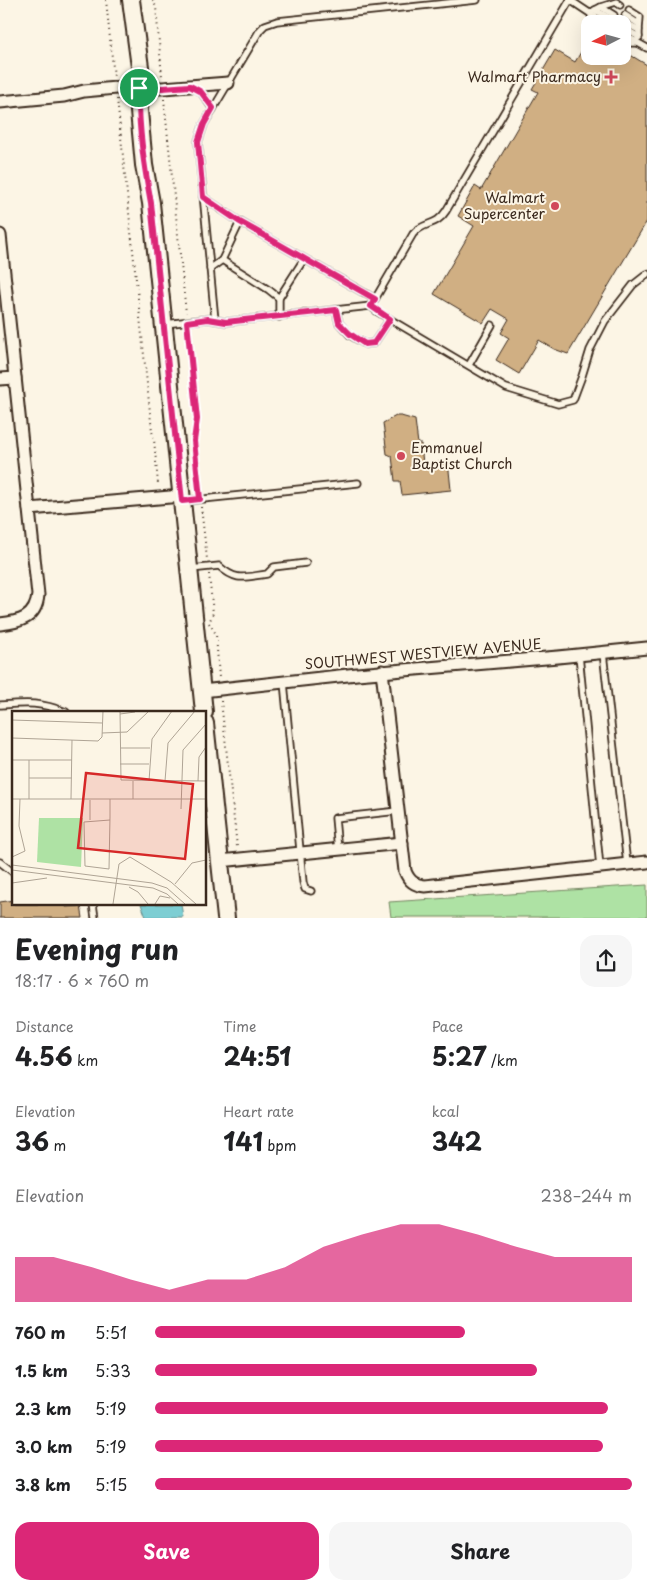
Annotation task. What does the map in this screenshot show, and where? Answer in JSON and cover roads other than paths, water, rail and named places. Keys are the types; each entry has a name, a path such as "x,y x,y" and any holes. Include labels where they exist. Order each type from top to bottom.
{"main road":[{"path":"134,0 140,67 140,120 144,165 151,203 204,711"},
{"path":"206,738 214,835 220,861 226,918"}],"street":[{"path":"0,102 64,96 84,91 116,88 163,88 228,83"},
{"path":"0,235 38,595 35,606 26,618 0,624"},
{"path":"0,379 15,378"},
{"path":"29,509 182,498"},
{"name":"SOUTHWEST WESTVIEW AVENUE","path":"202,691 382,671 647,648"},
{"path":"382,671 405,871 407,878 412,882 424,886 647,862"},
{"path":"220,861 402,844"}],"lane":[{"path":"215,320 198,142 204,124 260,30 272,22 477,0"},
{"path":"371,306 413,234 422,226 438,222 446,212 570,0 614,15"},
{"path":"594,15 596,10 609,5 614,15"},
{"path":"596,10 614,15"},
{"path":"631,18 640,17 638,34 631,39"},
{"path":"631,25 647,48"},
{"path":"631,34 638,34"},
{"path":"190,86 201,92 213,108"},
{"path":"203,197 240,222 375,299"},
{"path":"210,270 222,260 240,222"},
{"path":"279,316 278,298 304,259"},
{"path":"222,260 269,290 278,298"},
{"path":"163,325 208,319 226,322 371,306 506,388 558,404 573,400 590,350 605,321 633,285 647,274"},
{"path":"336,310 339,323 350,334 365,344 374,343 390,319"},
{"path":"469,365 492,325"},
{"path":"182,498 200,499 358,483"},
{"path":"189,569 220,566 235,578 266,574 274,566 306,564"},
{"path":"603,653 627,864"},
{"path":"579,655 600,867"},
{"path":"284,682 303,882 306,889 311,890"},
{"path":"0,705 29,702 63,711"},
{"path":"338,850 335,818 398,811"},
{"path":"0,862 12,871"},
{"path":"93,905 95,918"}],"water":[{"path":"141,905 181,905 183,917 146,917"}],"place":[{"name":"Walmart Pharmacy","path":"611,77"},
{"name":"Walmart Supercenter","path":"555,206"},
{"name":"Emmanuel Baptist Church","path":"401,456"}]}
